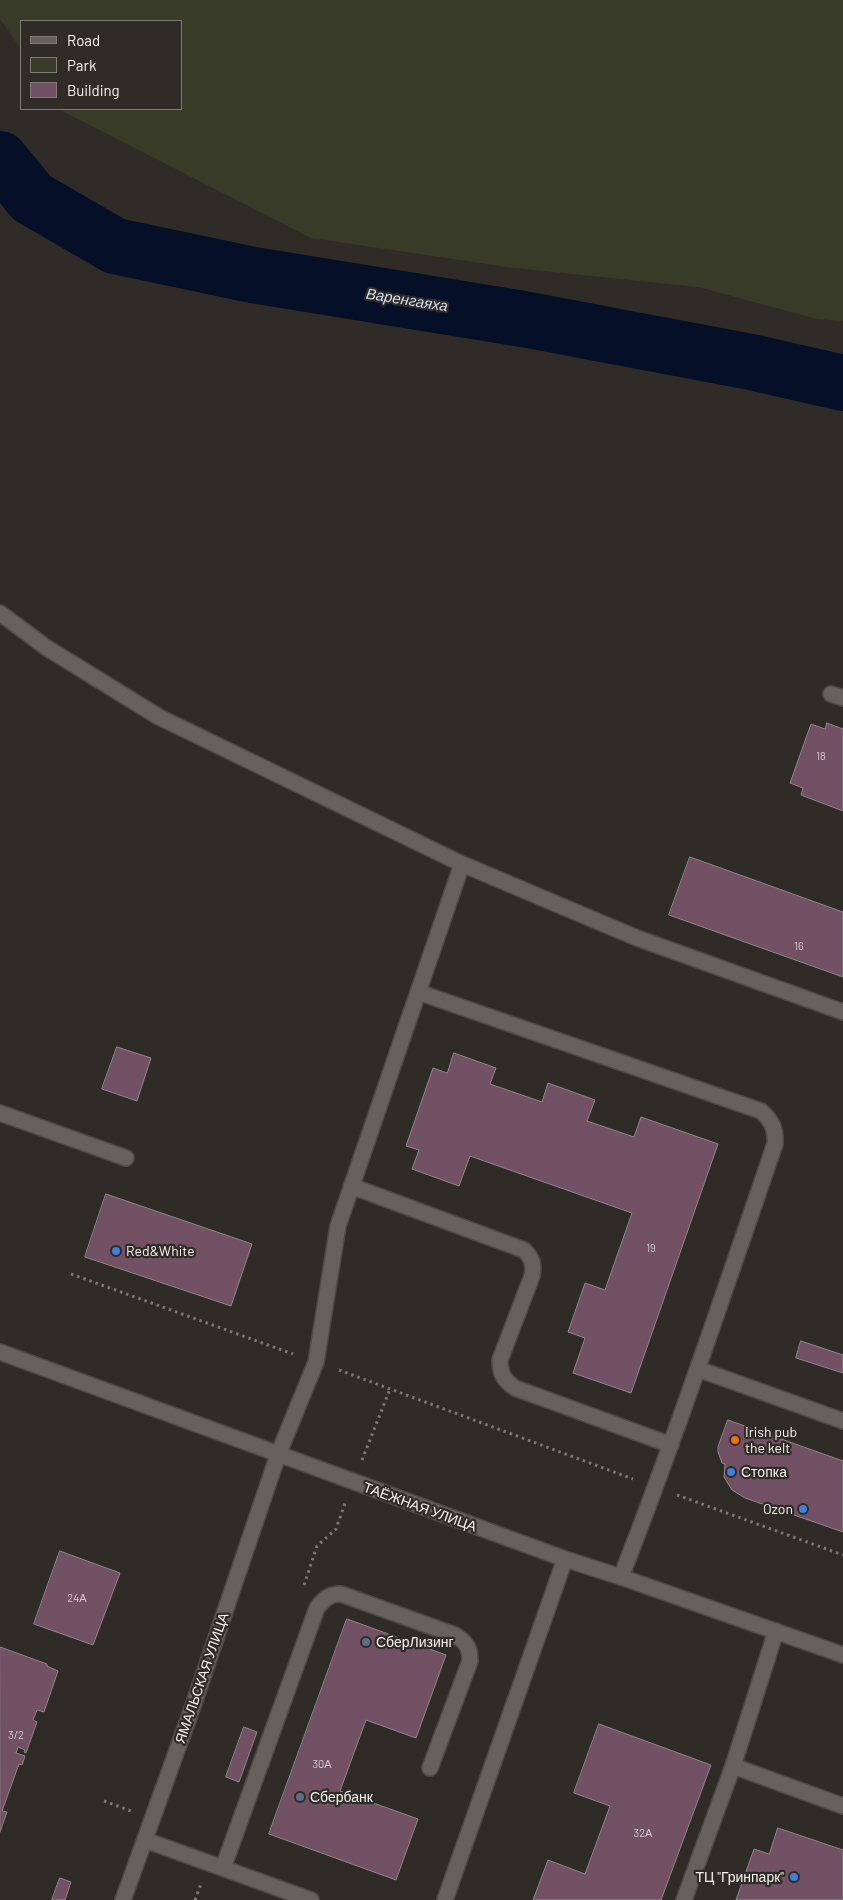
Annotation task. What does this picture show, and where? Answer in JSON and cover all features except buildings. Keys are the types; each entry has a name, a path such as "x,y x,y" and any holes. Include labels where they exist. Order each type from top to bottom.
{"street":[{"path":"0,614 47,648 159,717 462,864 637,938 843,1012"},
{"name":"ЯМАЛЬСКАЯ УЛИЦА","path":"123,1900 194,1703 278,1455 316,1362 338,1226 462,864"},
{"path":"418,992 760,1111 770,1119 776,1132 775,1144 698,1369 656,1487 621,1577"},
{"path":"0,1113 126,1158"},
{"path":"351,1186 524,1250 531,1257 534,1266 532,1276 500,1360 500,1372 506,1381 515,1388 671,1445"},
{"name":"ТАЁЖНАЯ УЛИЦА","path":"0,1352 564,1559 621,1577 843,1655"},
{"path":"698,1369 843,1421"},
{"path":"445,1900 564,1559"},
{"path":"224,1868 317,1608 324,1599 332,1594 341,1594 455,1635 465,1642 470,1650 470,1661 430,1768"},
{"path":"684,1900 733,1766 776,1631"},
{"path":"733,1766 843,1806"},
{"path":"145,1840 311,1900"}],"path":[{"path":"70,1274 843,1555"}],"green space":[{"path":"0,0 843,0 843,321 817,319 698,287 514,268 311,238 63,110 182,110 182,20 20,20 20,48 0,19"}],"waterway":[{"name":"Варенгаяха","path":"0,159 32,198 115,246 253,275 523,319 751,362 843,383"}],"place":[{"name":"Red&White","path":"116,1251"},
{"name":"Irish pub the kelt","path":"735,1440"},
{"name":"Стопка","path":"731,1472"},
{"name":"Ozon","path":"803,1509"},
{"name":"СберЛизинг","path":"366,1642"},
{"name":"Сбербанк","path":"300,1797"},
{"name":"ТЦ \"Гринпарк\"","path":"794,1877"}]}
